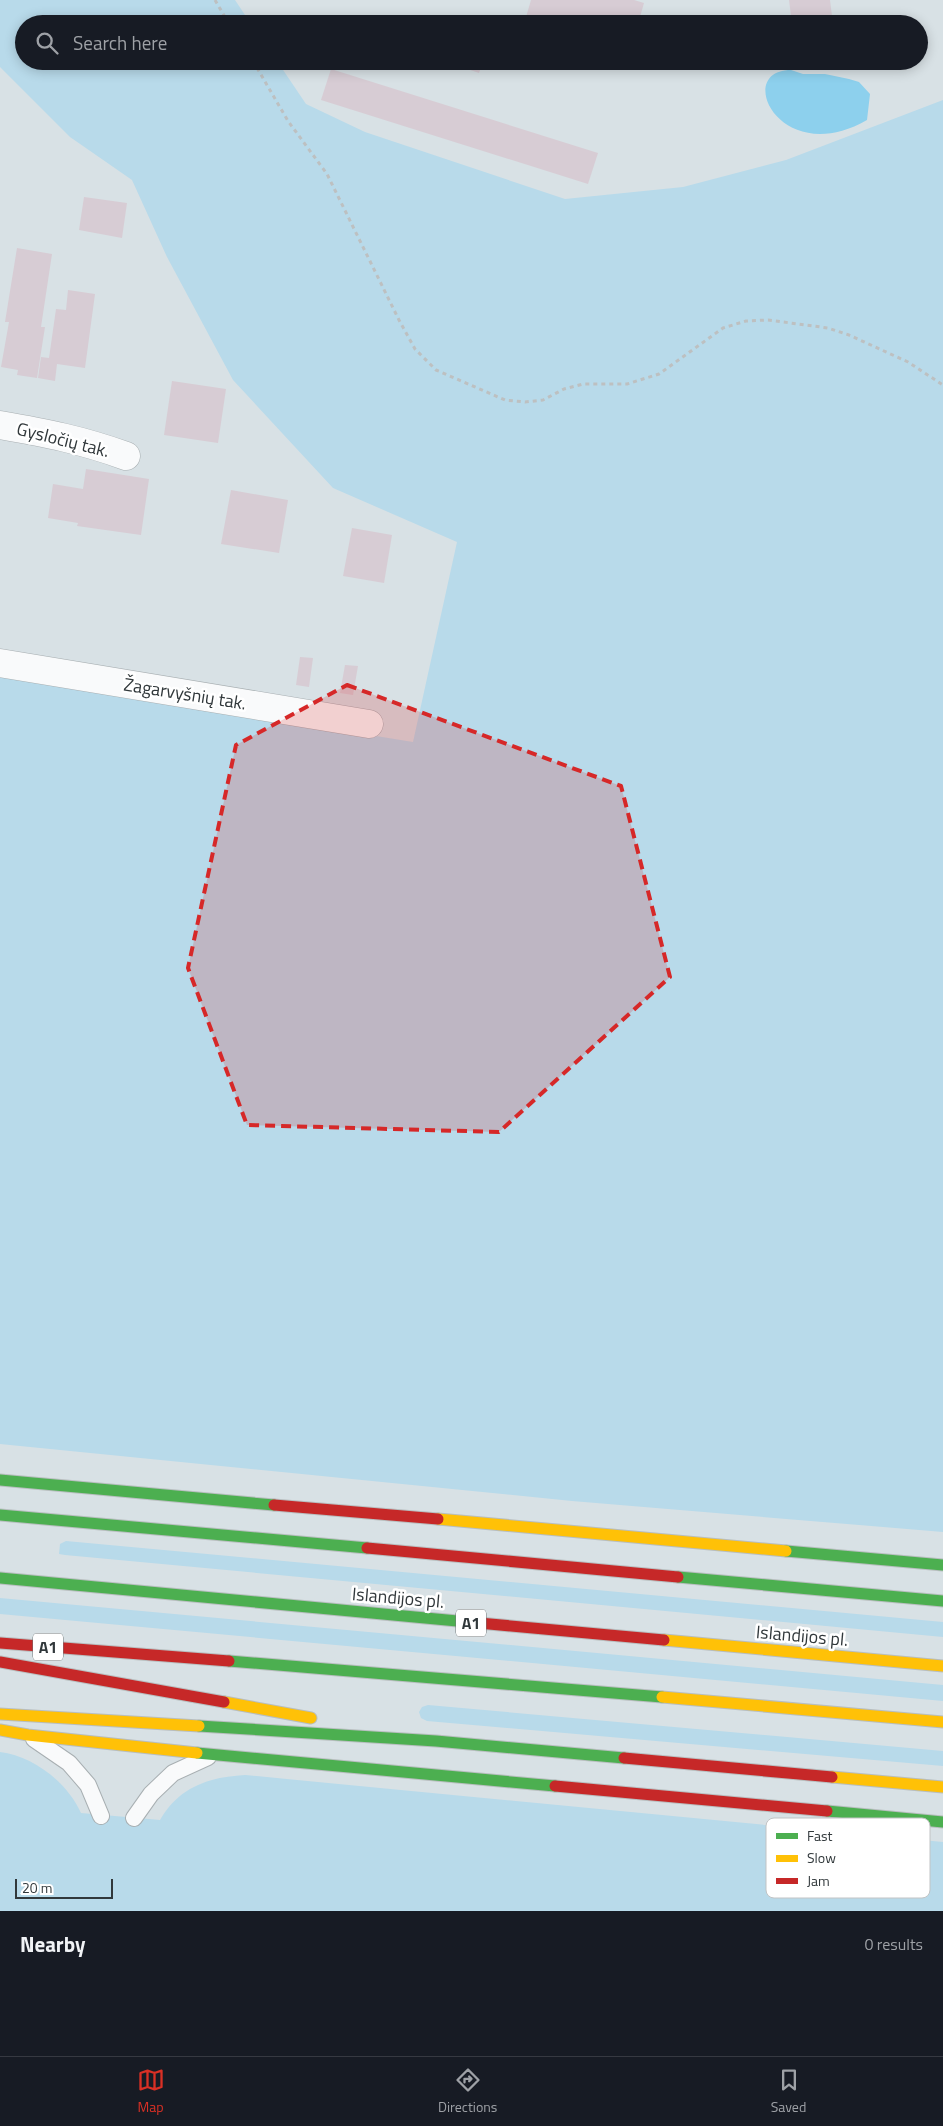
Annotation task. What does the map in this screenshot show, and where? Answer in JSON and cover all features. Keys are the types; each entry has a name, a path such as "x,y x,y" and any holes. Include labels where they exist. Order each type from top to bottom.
{"highway":[{"path":"0,1480 943,1566"},
{"path":"0,1515 943,1602"},
{"path":"0,1520 67,1522"},
{"name":"Islandijos pl.","path":"0,1578 943,1666"},
{"name":"A1","path":"0,1643 429,1676 943,1722"},
{"path":"0,1673 97,1650"},
{"path":"0,1662 319,1720"},
{"path":"0,1714 436,1741 943,1787"},
{"path":"339,1723 436,1741"},
{"path":"0,1730 28,1735 214,1755 899,1818"},
{"path":"930,1821 943,1822"}],"street":[{"name":"Gysločių tak.","path":"0,425 84,441 126,456"},
{"name":"Žagarvyšnių tak.","path":"0,663 369,724"}],"lane":[{"path":"28,1735 69,1763 88,1786 101,1816"},
{"path":"134,1818 151,1794 173,1773 214,1755"}],"path":[{"path":"215,0 224,15"},
{"path":"258,70 288,121 327,174 415,349 423,360 436,370 505,400 525,402 543,400 564,389 583,384 627,384 659,374 723,328 746,321 768,320 814,325 850,335 908,362 943,385"}],"highlighted area":[{"path":"347,685 621,786 670,977 499,1132 247,1125 188,968 236,745"}],"shaded area":[{"path":"0,0 235,0 245,15 15,15 15,70 283,70 306,104 365,132 565,199 683,187 786,160 943,100 943,1532 572,1501 0,1444 0,675 413,742 457,542 333,488 233,380 167,257 132,180 70,137 0,67"},
{"path":"66,1541 943,1622 943,1637 59,1554 60,1544"},
{"path":"0,1598 943,1685 943,1701 0,1614"},
{"path":"428,1705 943,1751 943,1766 427,1721 421,1718 419,1712 422,1707"},
{"path":"0,1752 25,1759 48,1772 67,1791 81,1813 160,1820 176,1799 196,1786 219,1778 245,1775 766,1825 766,1898 930,1898 930,1841 943,1842 943,1911 0,1911"}],"water":[{"path":"791,70 803,74 825,74 859,82 870,94 867,120 836,132 810,133 789,126 775,114 767,99 766,85 774,74"}],"building":[{"path":"531,0 634,0 644,3 641,15 527,15"},
{"path":"789,0 830,0 832,15 791,15"},
{"path":"331,70 334,70 598,153 588,184 321,100"},
{"path":"84,197 127,203 122,238 79,230"},
{"path":"17,248 52,254 41,327 45,327 37,378 17,375 18,370 1,367 9,322 5,322"},
{"path":"68,290 95,294 85,368 57,364 55,381 38,378 41,357 49,358 56,309 66,310"},
{"path":"172,381 226,389 218,443 164,435"},
{"path":"86,469 149,479 141,535 77,526 78,523 48,518 53,484 83,489"},
{"path":"231,490 288,500 279,553 221,544"},
{"path":"352,528 392,535 384,583 343,576"},
{"path":"300,657 313,658 309,687 296,685"},
{"path":"345,665 358,666 353,695 340,693"}],"traffic: fast":[{"path":"0,1480 274,1505"},
{"path":"0,1515 367,1548"},
{"path":"786,1551 943,1565"},
{"path":"678,1577 943,1601"},
{"path":"0,1578 468,1622"},
{"path":"229,1661 662,1697"},
{"path":"199,1726 436,1741 624,1758"},
{"path":"197,1753 555,1786"},
{"path":"827,1811 901,1818"},
{"path":"930,1821 943,1822"}],"traffic: slow":[{"path":"438,1519 786,1551"},
{"path":"664,1640 943,1666"},
{"path":"662,1697 943,1722"},
{"path":"224,1702 311,1718"},
{"path":"0,1714 199,1726"},
{"path":"0,1730 28,1735 197,1753"},
{"path":"832,1777 943,1787"}],"traffic: jam":[{"path":"274,1505 438,1519"},
{"path":"367,1548 678,1577"},
{"path":"468,1622 664,1640"},
{"path":"0,1643 229,1661"},
{"path":"0,1662 224,1702"},
{"path":"624,1758 832,1777"},
{"path":"555,1786 827,1811"}]}
